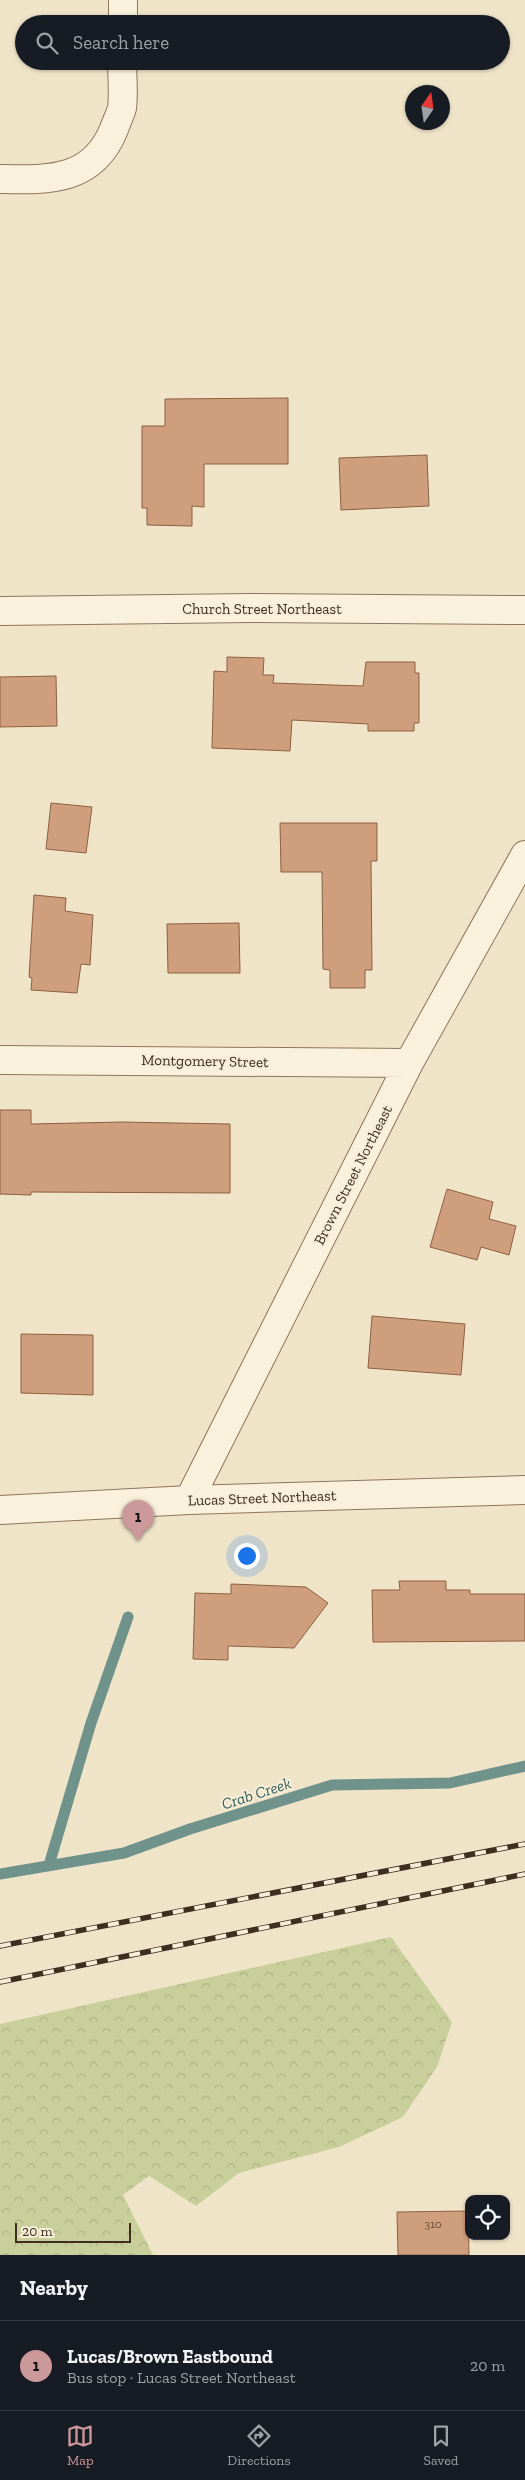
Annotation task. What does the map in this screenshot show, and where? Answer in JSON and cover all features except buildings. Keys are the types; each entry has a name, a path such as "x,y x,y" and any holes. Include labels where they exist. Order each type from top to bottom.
{"street":[{"path":"123,0 123,15"},
{"path":"0,179 40,180 71,175 94,161 110,139 122,108 122,70"},
{"name":"Church Street Northeast","path":"0,611 252,608 525,610"},
{"name":"Brown Street Northeast","path":"188,1500 409,1063 525,855"},
{"name":"Montgomery Street","path":"0,1060 409,1063"},
{"name":"Lucas Street Northeast","path":"0,1510 188,1500 525,1490"}],"green space":[{"path":"391,1937 452,2022 437,2067 403,2117 339,2147 239,2173 196,2206 149,2176 123,2195 153,2255 0,2255 0,2024"}],"waterway":[{"path":"49,1865 91,1723 128,1617"},
{"name":"Crab Creek","path":"0,1874 124,1853 190,1829 332,1785 450,1783 525,1766"}],"railway":[{"path":"0,1946 525,1844"},
{"path":"0,1982 525,1874"}],"place":[{"name":"Lucas/Brown Eastbound","path":"138,1541"}]}
